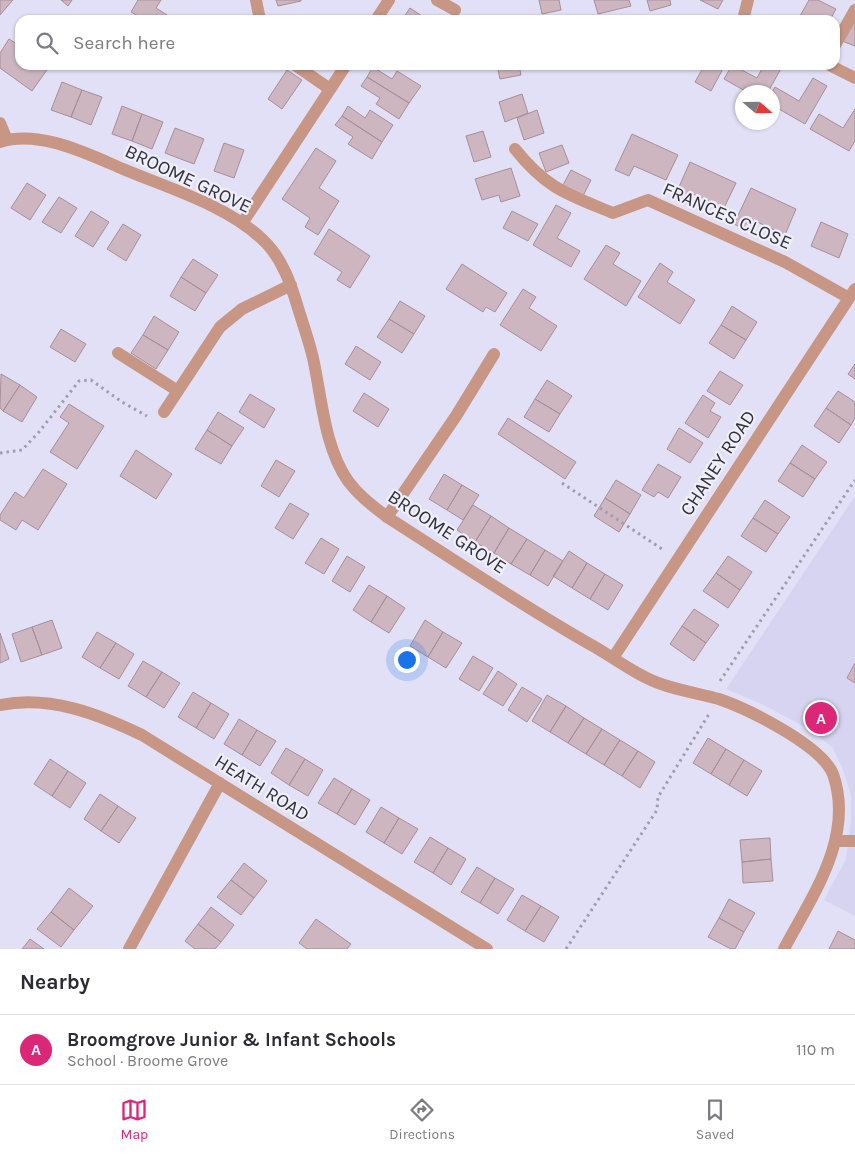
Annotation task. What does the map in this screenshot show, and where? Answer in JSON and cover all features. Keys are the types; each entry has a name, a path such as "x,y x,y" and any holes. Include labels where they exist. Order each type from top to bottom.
{"street":[{"path":"256,0 259,15"},
{"path":"379,15 389,0"},
{"path":"437,0 455,10"},
{"path":"744,15 748,0"},
{"path":"840,36 855,10"},
{"path":"302,70 330,89"},
{"path":"243,222 343,70"},
{"path":"839,70 855,78"},
{"name":"BROOME GROVE","path":"0,123 4,141 30,139 56,144 147,179 243,222 271,248 291,285 313,358 321,408 335,457 348,481 365,501 560,627 614,658 663,685 718,699 739,707 804,743 822,757 833,774 839,800 838,841 833,858 784,949"},
{"name":"FRANCES CLOSE","path":"515,149 533,171 566,195 612,213 648,200 852,294"},
{"path":"164,412 220,327 242,309 291,285"},
{"name":"CHANEY ROAD","path":"614,658 852,294"},
{"path":"118,353 178,391"},
{"path":"387,517 456,416 494,354"},
{"name":"HEATH ROAD","path":"0,705 45,703 80,710 112,721 142,735 487,949"},
{"path":"129,949 220,783"},
{"path":"838,841 855,841"}],"path":[{"path":"0,453 22,450 39,432 78,381 91,380 122,402 158,422 164,412"},
{"path":"566,949 657,810 658,797 718,699 718,684 855,480"},
{"path":"562,483 677,559"}],"shaded area":[{"path":"855,496 855,916 824,900 846,859 851,819 851,796 844,772 833,748 812,731 764,705 726,689"}],"building":[{"path":"0,0 13,0 0,15"},
{"path":"61,0 72,0 68,6"},
{"path":"138,0 161,0 156,8 167,15 136,15 131,12"},
{"path":"276,0 301,0 301,1 278,6"},
{"path":"539,0 559,0 561,10 542,14"},
{"path":"594,0 629,0 631,6 598,14"},
{"path":"647,0 670,0 671,5 650,11"},
{"path":"700,0 723,0 718,9"},
{"path":"809,0 818,0 836,9 833,15 801,15"},
{"path":"410,8 420,15 405,15"},
{"path":"855,22 855,46 842,41"},
{"path":"9,39 15,43 15,70 47,70 32,91 0,68 0,53"},
{"path":"287,70 302,80 282,109 268,99"},
{"path":"371,70 378,70 392,79 397,71 421,86 409,103 367,77"},
{"path":"498,70 520,70 521,75 500,79"},
{"path":"702,70 722,70 711,91 695,82"},
{"path":"729,70 742,70 757,78 761,70 780,70 772,85 735,85 724,79"},
{"path":"367,77 409,103 399,119 376,104 380,98 361,86"},
{"path":"813,78 827,86 805,124 780,110 780,90 799,101"},
{"path":"62,82 82,90 71,117 51,110"},
{"path":"82,90 102,97 91,125 71,117"},
{"path":"522,94 528,113 505,122 499,102"},
{"path":"122,106 142,114 132,141 112,134"},
{"path":"348,106 365,118 370,110 393,125 382,142 342,116"},
{"path":"855,109 855,141 849,151 810,129 819,114 843,128"},
{"path":"537,110 544,133 524,140 517,118"},
{"path":"142,114 163,122 152,149 132,141"},
{"path":"342,116 382,142 372,159 348,144 353,137 335,125"},
{"path":"175,128 204,139 194,164 165,153"},
{"path":"483,131 491,157 474,162 466,136"},
{"path":"632,134 678,155 666,180 634,166 629,176 615,170"},
{"path":"224,143 244,150 234,178 214,171"},
{"path":"562,145 569,163 546,172 539,153"},
{"path":"316,148 336,161 319,188 339,201 318,235 305,227 310,218 282,199"},
{"path":"690,162 736,183 724,208 693,194 688,204 674,198"},
{"path":"511,168 520,196 501,202 499,195 482,200 475,179"},
{"path":"571,170 591,180 583,196 563,185"},
{"path":"27,183 46,195 30,220 11,208"},
{"path":"751,188 796,209 785,235 753,220 748,231 734,224"},
{"path":"59,197 77,208 61,233 42,222"},
{"path":"556,205 571,213 557,238 580,251 571,267 533,245"},
{"path":"91,211 109,222 93,247 75,236"},
{"path":"512,211 538,224 528,241 503,228"},
{"path":"821,222 848,234 839,258 811,246"},
{"path":"123,224 141,235 126,261 107,249"},
{"path":"329,229 370,256 350,288 337,280 342,272 314,254"},
{"path":"606,245 620,253 613,264 641,281 626,306 584,279"},
{"path":"193,259 218,275 206,293 181,277"},
{"path":"660,263 673,272 667,282 695,300 680,324 638,297"},
{"path":"462,264 507,293 495,312 486,307 483,312 446,289"},
{"path":"181,277 206,293 195,311 170,296"},
{"path":"523,289 536,297 529,308 557,326 541,351 500,325"},
{"path":"400,301 425,316 414,334 389,319"},
{"path":"732,306 757,322 746,340 721,325"},
{"path":"154,316 179,332 168,350 143,335"},
{"path":"389,319 414,334 402,353 377,337"},
{"path":"721,325 746,340 734,359 709,343"},
{"path":"61,329 86,344 75,362 50,347"},
{"path":"143,335 168,350 156,369 131,353"},
{"path":"356,346 381,362 370,380 345,364"},
{"path":"855,364 855,379 848,374"},
{"path":"720,371 743,385 730,405 707,391"},
{"path":"1,374 20,385 3,411 0,408"},
{"path":"547,380 572,396 560,414 535,399"},
{"path":"20,385 37,397 22,422 3,411"},
{"path":"838,391 855,402 855,418 851,425 826,408"},
{"path":"364,393 389,409 378,427 353,411"},
{"path":"250,394 275,409 264,428 239,412"},
{"path":"703,395 715,403 710,411 721,417 708,438 685,423"},
{"path":"535,399 560,414 549,432 524,417"},
{"path":"69,404 104,426 77,469 50,452 69,423 60,417"},
{"path":"826,408 851,425 839,443 814,426"},
{"path":"218,412 244,428 232,446 207,430"},
{"path":"508,418 576,462 565,479 498,434"},
{"path":"679,428 703,443 690,463 667,449"},
{"path":"207,430 232,446 221,464 195,449"},
{"path":"802,445 827,462 815,479 790,463"},
{"path":"136,450 172,474 156,499 120,476"},
{"path":"276,460 295,471 279,497 261,486"},
{"path":"790,463 815,479 803,497 778,481"},
{"path":"658,464 681,477 668,498 658,492 654,497 642,490"},
{"path":"43,469 67,484 38,530 22,520 16,530 0,520 0,515 15,492 24,498"},
{"path":"444,474 462,485 447,510 429,499"},
{"path":"616,480 641,495 630,514 605,498"},
{"path":"462,485 479,495 463,520 447,510"},
{"path":"605,498 630,514 619,532 594,516"},
{"path":"765,500 790,517 778,534 753,518"},
{"path":"290,503 309,514 293,539 275,528"},
{"path":"473,505 491,516 475,542 457,530"},
{"path":"491,516 509,528 494,553 475,542"},
{"path":"753,518 778,534 766,552 741,536"},
{"path":"509,528 527,539 511,564 494,553"},
{"path":"321,538 339,549 324,574 305,563"},
{"path":"527,539 545,550 530,575 511,564"},
{"path":"545,550 563,561 548,586 530,575"},
{"path":"569,551 587,563 572,588 553,576"},
{"path":"347,556 365,567 350,592 332,581"},
{"path":"728,556 752,572 740,590 716,573"},
{"path":"587,563 605,574 590,599 572,588"},
{"path":"716,573 740,590 728,608 703,591"},
{"path":"605,574 623,585 608,610 590,599"},
{"path":"369,585 387,596 371,622 353,610"},
{"path":"387,596 405,608 389,633 371,622"},
{"path":"694,609 719,625 706,643 682,626"},
{"path":"52,620 62,648 42,655 32,627"},
{"path":"425,620 443,632 428,657 410,646"},
{"path":"682,626 706,643 694,661 670,644"},
{"path":"32,627 42,655 21,662 12,634"},
{"path":"97,632 116,643 100,668 82,657"},
{"path":"443,632 462,643 446,668 428,657"},
{"path":"0,633 9,659 0,663"},
{"path":"116,643 134,654 119,679 100,668"},
{"path":"473,656 493,668 479,691 459,679"},
{"path":"143,661 162,672 146,697 128,686"},
{"path":"855,663 855,683 847,678"},
{"path":"498,671 517,684 503,706 483,694"},
{"path":"162,672 180,683 164,708 146,697"},
{"path":"522,687 542,699 527,722 508,710"},
{"path":"193,692 211,703 196,728 178,717"},
{"path":"547,695 566,706 550,732 532,721"},
{"path":"211,703 229,714 214,739 196,728"},
{"path":"566,706 584,718 568,743 550,732"},
{"path":"584,718 602,729 586,754 568,743"},
{"path":"239,719 257,730 242,755 224,744"},
{"path":"602,729 620,740 604,765 586,754"},
{"path":"257,730 276,741 260,766 242,755"},
{"path":"708,738 726,749 711,774 693,763"},
{"path":"620,740 638,751 622,776 604,765"},
{"path":"286,748 305,759 289,785 271,773"},
{"path":"726,749 744,760 729,785 711,774"},
{"path":"638,751 655,762 640,788 622,776"},
{"path":"50,759 68,771 52,796 34,784"},
{"path":"305,759 323,770 308,796 289,785"},
{"path":"744,760 762,771 747,796 729,785"},
{"path":"68,771 86,783 70,808 52,796"},
{"path":"334,778 352,789 337,814 318,803"},
{"path":"352,789 370,800 355,825 337,814"},
{"path":"100,794 118,806 101,831 84,819"},
{"path":"118,806 136,818 119,843 101,831"},
{"path":"381,807 399,818 384,843 366,832"},
{"path":"399,818 418,829 402,854 384,843"},
{"path":"430,837 448,848 433,873 414,862"},
{"path":"770,838 771,859 742,862 740,840"},
{"path":"448,848 466,859 451,885 433,873"},
{"path":"771,859 773,881 743,883 742,862"},
{"path":"244,863 267,881 254,898 231,880"},
{"path":"477,867 495,878 480,903 461,892"},
{"path":"495,878 514,889 498,914 480,903"},
{"path":"231,880 254,898 241,915 217,897"},
{"path":"69,888 93,906 74,930 51,912"},
{"path":"522,895 541,906 525,931 507,920"},
{"path":"729,899 755,913 744,932 719,918"},
{"path":"541,906 559,917 544,942 525,931"},
{"path":"211,907 234,925 221,942 198,924"},
{"path":"51,912 74,930 61,947 37,929"},
{"path":"719,918 744,932 735,949 731,949 708,937"},
{"path":"316,919 351,944 347,949 307,949 299,943"},
{"path":"198,924 221,942 215,949 195,949 185,941"},
{"path":"838,931 855,940 855,949 829,949"},
{"path":"30,939 44,949 22,949"}],"place":[{"name":"Broomgrove Junior & Infant Schools","path":"821,718"}]}
